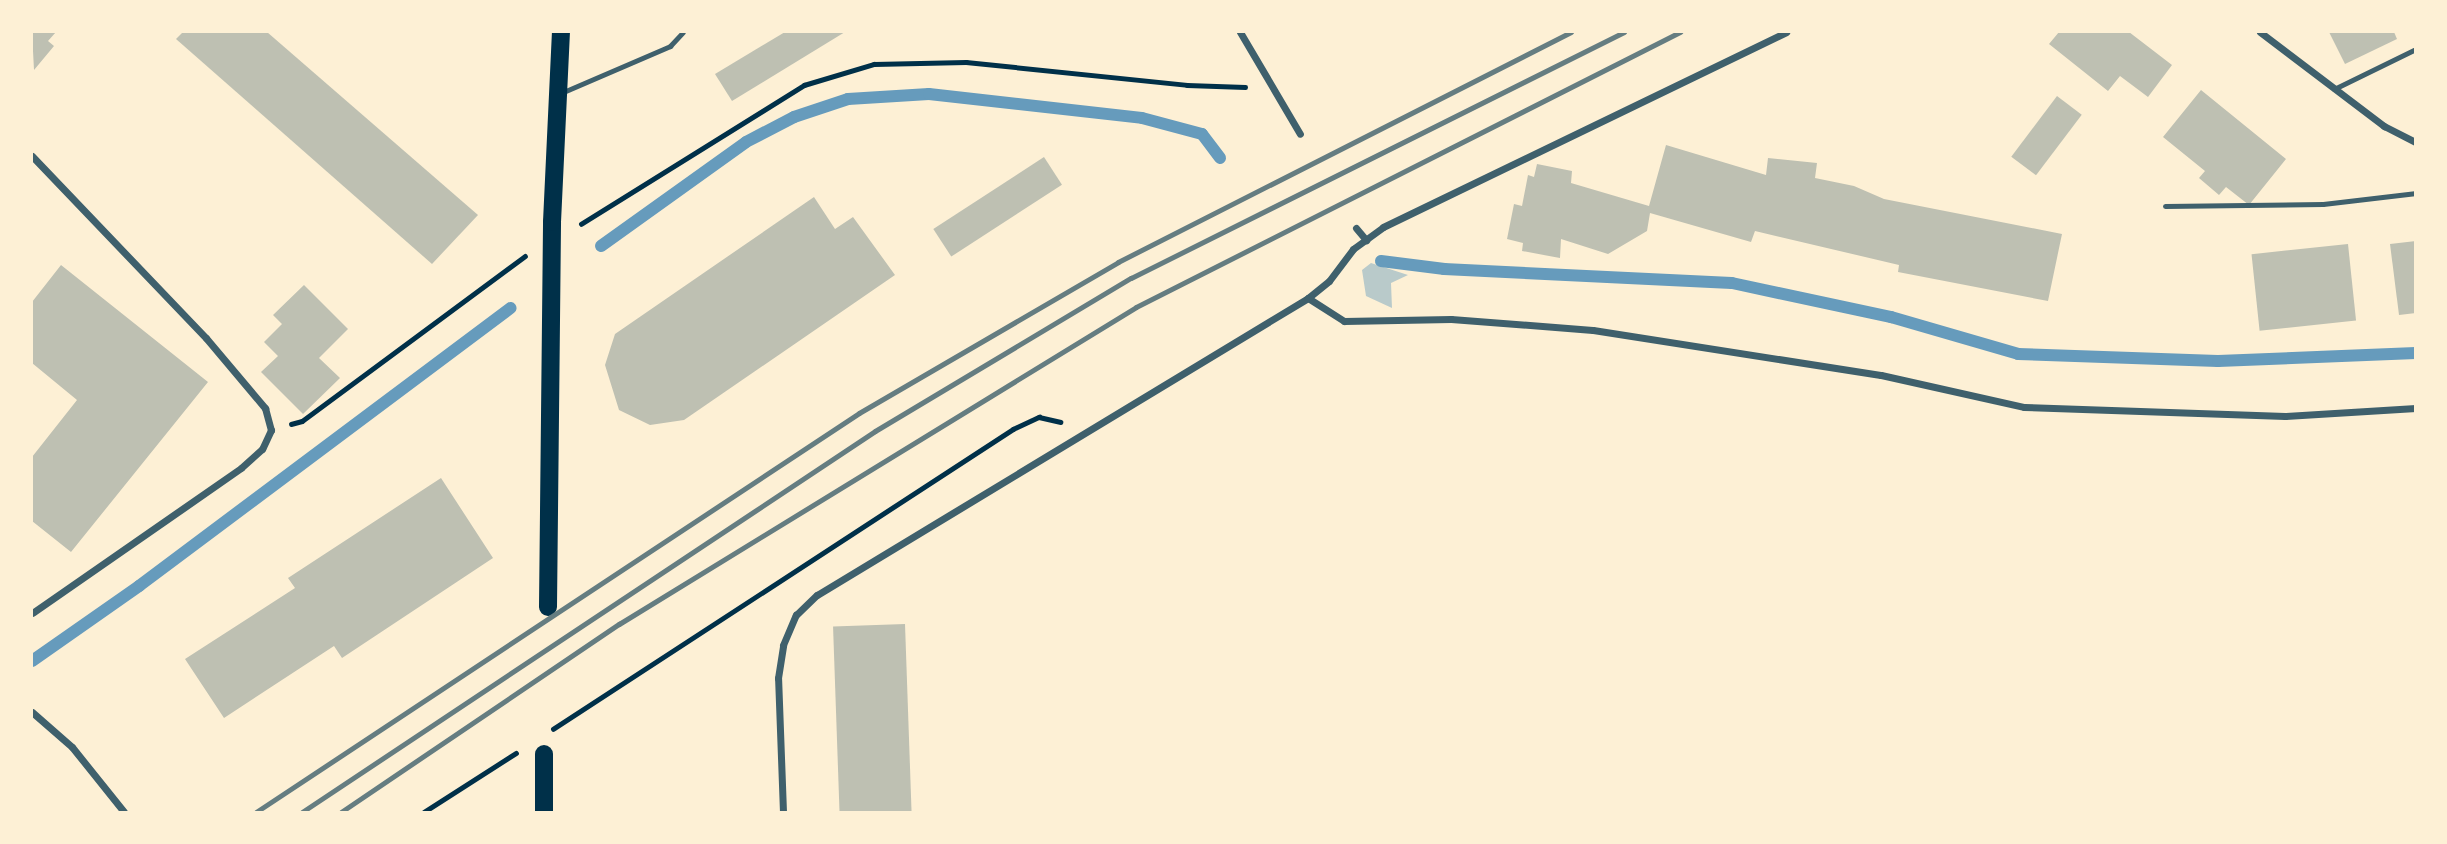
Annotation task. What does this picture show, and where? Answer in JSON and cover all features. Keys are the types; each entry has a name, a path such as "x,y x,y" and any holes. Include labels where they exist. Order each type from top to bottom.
{"main road":[{"path":"548,607 551,244 555,95 561,32"},
{"path":"542,745 544,813"}],"street":[{"path":"1240,32 1300,134"},
{"path":"783,813 780,667 796,615 817,595 1078,440 1308,298 1366,240 1786,32"},
{"path":"2260,32 2384,126 2416,142"},
{"path":"32,156 206,338 264,408 271,430 262,449 241,468 32,613"},
{"path":"1356,228 1366,240"},
{"path":"1308,298 1344,321 1451,319 1593,330 1881,375 2024,407 2285,415 2416,408"},
{"path":"32,712 72,747 124,813"}],"lane":[{"path":"555,95 670,46 683,32"},
{"path":"2334,89 2416,49"},
{"path":"2165,206 2323,204 2416,193"}],"path":[{"path":"271,430 302,421 516,260 551,244 685,155 804,85 874,64 966,62 1187,85 1270,84"},
{"path":"542,745 898,503 1039,417 1059,421 1078,440"},
{"path":"424,813 528,745"}],"shaded area":[{"path":"1371,263 1408,275 1391,283 1392,308 1366,296 1362,270"}],"building":[{"path":"32,32 56,32 48,41 54,46 34,70"},
{"path":"183,32 267,32 478,215 432,264 176,39"},
{"path":"785,32 845,32 732,101 715,74"},
{"path":"2059,32 2129,32 2172,65 2148,97 2120,76 2108,91 2049,44"},
{"path":"2329,32 2394,32 2397,39 2345,64"},
{"path":"2201,90 2286,159 2249,205 2226,187 2219,195 2199,178 2205,171 2163,137"},
{"path":"2057,96 2082,115 2036,175 2011,157"},
{"path":"1666,145 1766,175 1768,158 1817,163 1815,178 1854,186 1884,199 2062,234 2048,301 1898,272 1899,265 1755,231 1751,242 1650,213 1647,231 1608,254 1561,239 1560,258 1522,251 1523,243 1507,239 1514,204 1522,206 1528,175 1534,177 1537,164 1572,171 1571,183 1649,206"},
{"path":"1044,157 1062,185 951,257 933,229"},
{"path":"814,197 835,229 853,217 895,275 684,420 650,425 619,410 605,365 615,334"},
{"path":"2416,241 2416,313 2399,315 2390,244"},
{"path":"2348,244 2356,321 2260,331 2252,254"},
{"path":"61,265 208,382 71,552 32,521 32,457 77,400 32,363 32,302"},
{"path":"304,285 348,329 319,358 340,378 303,414 261,372 278,356 264,342 282,324 273,315"},
{"path":"441,478 493,558 342,658 334,646 224,718 185,659 295,588 288,578"},
{"path":"905,624 912,812 840,812 833,627"}],"waterway":[{"path":"601,246 746,142 794,117 848,99 929,94 1142,118 1202,134 1220,158"},
{"path":"1381,261 1444,269 1732,283 1891,317 2018,354 2218,361 2416,353"},
{"path":"32,661 139,586 510,308"}],"railway":[{"path":"256,812 859,413 1118,262 1571,32"},
{"path":"302,812 875,431 1131,278 1624,32"},
{"path":"341,812 619,624 1136,307 1680,32"}]}
